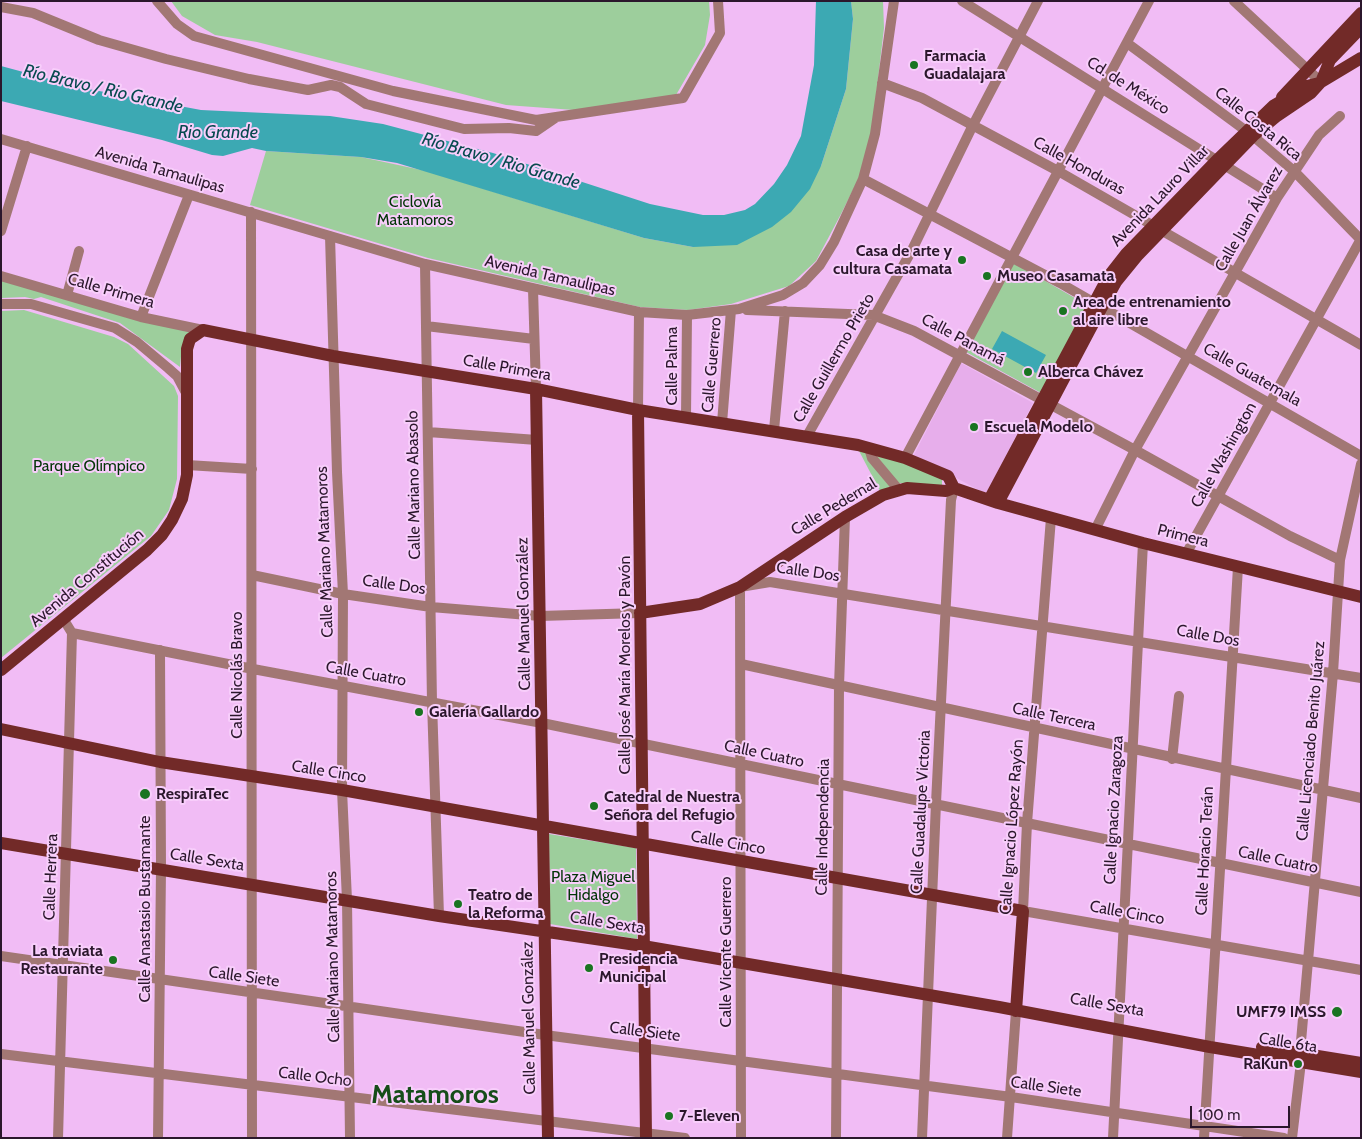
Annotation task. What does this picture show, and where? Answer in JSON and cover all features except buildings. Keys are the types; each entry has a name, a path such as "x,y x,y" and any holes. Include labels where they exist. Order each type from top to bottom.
{"main road":[{"path":"1273,106 1361,13"},
{"path":"1321,82 1330,60 1361,28"},
{"name":"Avenida Lauro Villar","path":"993,501 1098,305 1114,270 1222,162 1273,106 1307,86 1321,82 1361,58"},
{"name":"Avenida Lauro Villar","path":"1250,133 1312,93 1321,82"},
{"name":"Calle Primera","path":"203,330 333,356 536,389 638,410 774,430 870,448 904,458 948,476 954,488 993,501"},
{"name":"Avenida Constitución","path":"1,670 64,620 162,535 182,499 187,465 185,391 188,344 193,336 203,330"},
{"name":"Calle Manuel González","path":"536,389 548,1138"},
{"name":"Calle José María Morelos y Pavón","path":"638,410 646,1136"},
{"name":"Calle Pedernal","path":"740,586 845,517 898,489 946,491 954,488"},
{"name":"Primera","path":"993,501 1143,543 1361,596"},
{"name":"Calle Dos","path":"640,613 700,604 740,586"},
{"name":"Calle Cinco","path":"1,729 160,762 342,790 642,845 1023,911"},
{"name":"Calle Sexta","path":"1,843 439,916 643,946 999,1007 1016,1007 1211,1043"},
{"name":"Calle Ignacio López Rayón","path":"1016,1007 1023,911"},
{"name":"Calle 6ta","path":"1211,1043 1300,1057 1361,1063"},
{"name":"Calle 6ta","path":"1300,1057 1361,1072"}],"street":[{"path":"157,1 178,24 194,36 393,91 536,120 683,98 720,33 718,1"},
{"name":"Avenida Tamaulipas","path":"1,139 425,264 639,312 687,314 735,309 782,295 812,276 834,242 862,179 875,134 894,1"},
{"name":"Cd. de México","path":"962,1 1277,198"},
{"name":"Calle Guillermo Prieto","path":"807,436 908,258 972,125 1038,1"},
{"path":"904,458 1149,1"},
{"path":"1234,1 1321,82"},
{"path":"1,7 33,13 99,40 221,72 308,90 331,85 340,87 366,104 464,129 509,128 536,131 554,118"},
{"name":"Calle Costa Rica","path":"1127,43 1250,133 1294,171 1361,239"},
{"name":"Calle Honduras","path":"882,83 915,95 1058,171 1361,344"},
{"name":"Calle Juan Álvarez","path":"1095,530 1188,355 1277,198 1324,128 1340,116"},
{"path":"1,231 27,146"},
{"name":"Calle Guatemala","path":"862,179 1012,257 1188,355 1361,456"},
{"path":"141,317 189,194"},
{"name":"Calle Nicolás Bravo","path":"251,212 253,340 252,1138"},
{"name":"Calle Mariano Matamoros","path":"330,236 343,594 342,790 347,900 351,1096 350,1138"},
{"name":"Calle Washington","path":"1186,554 1361,239"},
{"path":"67,295 79,251"},
{"name":"Calle Mariano Abasolo","path":"425,264 432,606 432,702 439,916"},
{"name":"Calle Primera","path":"1,276 141,317 203,330"},
{"path":"533,288 536,389"},
{"path":"1,304 31,304 121,331 175,374 185,391"},
{"name":"Calle Panamá","path":"735,309 874,316 914,331 1136,450 1290,536 1340,560"},
{"name":"Calle Guerrero","path":"722,423 735,309"},
{"path":"774,430 785,311"},
{"name":"Calle José María Morelos y Pavón","path":"638,410 639,312"},
{"name":"Calle Palma","path":"686,417 687,314"},
{"path":"426,326 534,339"},
{"path":"428,432 537,440"},
{"path":"870,448 872,458 898,489"},
{"name":"Calle Licenciado Benito Juárez","path":"1292,1138 1333,673 1340,560 1361,464"},
{"path":"187,465 252,469"},
{"name":"Calle Guadalupe Victoria","path":"922,1138 936,803 951,500 954,488"},
{"name":"Calle Independencia","path":"836,1138 839,686 845,517"},
{"name":"Calle Ignacio López Rayón","path":"1023,911 1027,823 1051,518"},
{"name":"Calle Ignacio Zaragoza","path":"1113,1138 1143,543"},
{"name":"Calle Horacio Terán","path":"1204,1138 1238,567"},
{"name":"Calle Dos","path":"252,575 343,594 432,606 540,616 640,613"},
{"name":"Calle Dos","path":"740,586 770,582 1043,627 1137,640 1361,678"},
{"name":"Calle Vicente Guerrero","path":"740,586 742,765 741,1138"},
{"path":"64,620 72,633"},
{"name":"Calle Cuatro","path":"72,633 642,743 1361,892"},
{"name":"Calle Herrera","path":"58,1138 72,633"},
{"name":"Calle Anastasio Bustamante","path":"158,1138 161,869 160,650"},
{"name":"Calle Tercera","path":"741,664 942,710 1361,798"},
{"path":"1172,758 1179,696"},
{"name":"Calle Cinco","path":"1023,911 1361,970"},
{"name":"Calle Siete","path":"1,956 545,1035 1010,1097 1284,1138"},
{"name":"Calle Ignacio López Rayón","path":"1007,1138 1016,1007"},
{"name":"Calle Ocho","path":"1,1054 548,1121 646,1136 685,1138"}],"shaded area":[{"name":"Escuela Modelo","path":"961,363 1033,403 986,494 914,455"}],"green space":[{"path":"171,1 709,1 710,15 705,45 676,95 574,110 506,105 257,42 215,35 182,16"},
{"name":"Ciclovía Matamoros","path":"851,1 883,1 884,28 872,130 860,176 816,261 789,286 731,304 688,310 640,307 428,258 250,205 266,151 361,157 426,171 644,238 693,247 821,166 846,89 853,19"},
{"path":"1012,262 1089,306 1041,393 966,352"},
{"path":"1,279 190,331 182,346 180,367 120,323 41,297 34,299 25,297 1,298"},
{"name":"Parque Olímpico","path":"24,310 114,337 128,344 174,386 178,396 177,479 169,510 151,536 1,658 1,311"},
{"path":"858,449 905,461 942,479 942,486 900,483 880,491"},
{"name":"Plaza Miguel Hidalgo","path":"549,834 636,848 637,939 550,924"}],"water":[{"name":"Rio Grande","path":"816,1 851,1 853,19 846,89 821,166 810,189 791,212 772,227 737,245 693,247 644,238 397,163 361,157 266,151 252,148 223,156 212,155 162,140 1,101 1,66 83,88 201,110 330,116 383,124 493,153 650,204 703,215 724,215 745,210 755,204 774,184 787,165 801,136 814,65"},
{"path":"1002,331 1046,355 1036,373 992,349"}],"place":[{"name":"Farmacia Guadalajara","path":"914,65"},
{"name":"Casa de arte y cultura Casamata","path":"962,260"},
{"name":"Museo Casamata","path":"987,276"},
{"name":"Area de entrenamiento al aire libre","path":"1063,311"},
{"name":"Alberca Chávez","path":"1028,372"},
{"name":"Escuela Modelo","path":"974,427"},
{"name":"Galería Gallardo","path":"419,712"},
{"name":"RespiraTec","path":"145,794"},
{"name":"Catedral de Nuestra Señora del Refugio","path":"594,806"},
{"name":"Teatro de la Reforma","path":"458,904"},
{"name":"La traviata Restaurante","path":"113,960"},
{"name":"Presidencia Municipal","path":"589,968"},
{"name":"UMF79 IMSS","path":"1337,1012"},
{"name":"RaKun","path":"1298,1064"},
{"name":"7-Eleven","path":"669,1116"}],"district":[{"name":"Matamoros","path":"435,1095"}],"water label":[{"name":"Río Bravo / Rio Grande","path":"103,89"},
{"name":"Río Bravo / Rio Grande","path":"501,161"}]}
